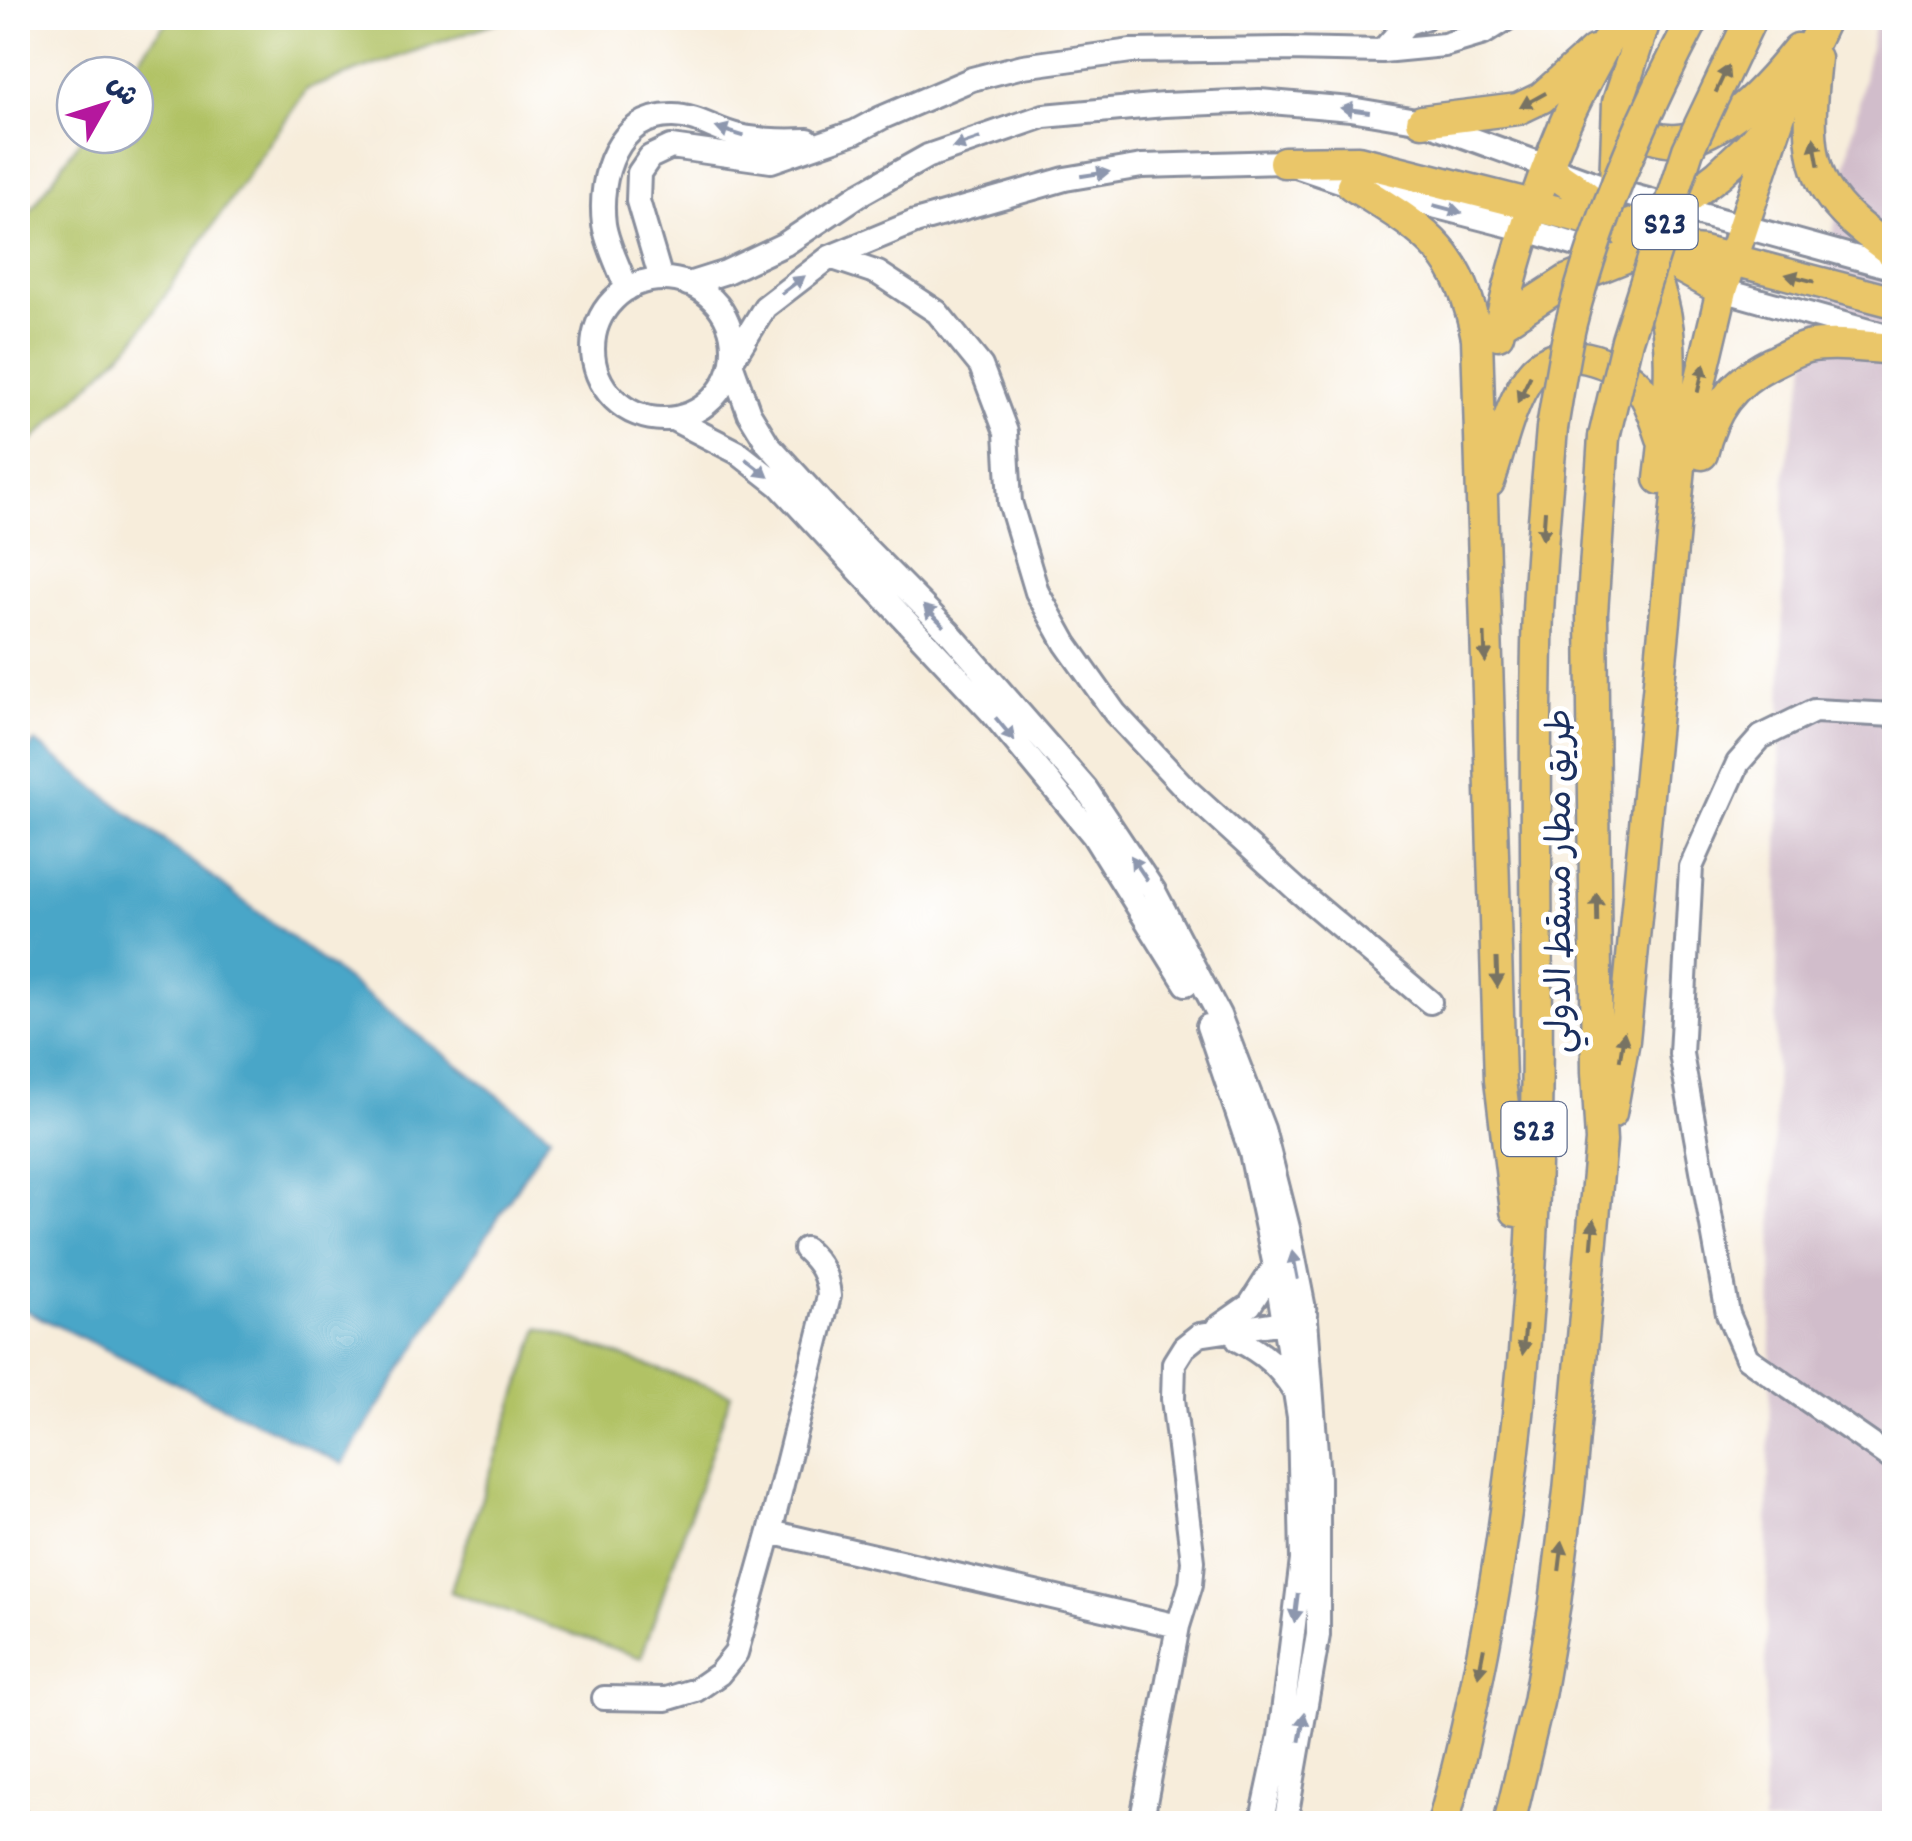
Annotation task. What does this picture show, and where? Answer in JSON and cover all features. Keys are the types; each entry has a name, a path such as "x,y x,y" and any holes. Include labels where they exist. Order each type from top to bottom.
{"main road":[{"path":"1637,891 1632,861 1636,722 1672,348 1666,309 1615,190 1618,102 1646,18"},
{"name":"طريق مطار مسقط الدولي","path":"1444,1824 1481,1662 1513,1451 1530,1287 1536,1056 1537,645 1552,428 1571,323 1588,267 1642,122 1694,18"},
{"name":"طريق مطار مسقط الدولي","path":"1508,1824 1538,1702 1555,1603 1577,1420 1601,1141 1592,613 1604,436 1626,340 1688,150 1751,18"},
{"path":"1618,102 1631,127 1663,141 1716,128 1752,101 1822,25"},
{"path":"1601,1141 1610,1119 1624,1040 1680,467 1722,290 1742,227 1783,105 1822,25"},
{"path":"1822,25 1810,111 1816,163 1826,188 1866,233 1894,253"},
{"path":"1422,121 1518,108 1541,98 1613,28"},
{"path":"1481,410 1500,324 1548,169 1564,126 1613,28"},
{"path":"1500,324 1568,280 1638,246 1675,208 1749,146 1783,105"},
{"path":"1284,162 1358,161 1531,219 1638,246 1703,252 1894,302"},
{"path":"1548,169 1582,190 1638,246 1722,290"},
{"path":"1352,184 1439,246 1459,274 1470,300 1477,338 1500,1080 1521,1254 1530,1287"},
{"path":"1670,568 1708,426 1725,397 1750,374 1806,348 1894,348"},
{"path":"1481,504 1528,378 1547,361 1572,356 1616,368 1641,389 1664,445"}],"street":[{"path":"1382,52 1406,23 1424,18"},
{"path":"661,279 638,202 640,172 650,158 672,147 770,161 855,132 972,80 1023,66 1132,51 1382,52 1444,46 1484,33 1508,18"},
{"path":"688,284 726,272 786,244 860,194 928,156 1044,116 1164,105 1260,102 1351,108 1422,121 1615,190 1894,268"},
{"path":"628,289 604,226 604,190 614,148 629,130 672,115 736,136 826,140"},
{"path":"1286,1824 1318,1635 1318,1478 1296,1329 1288,1228 1263,1129 1219,1015 1154,891 1086,790 948,631 834,517 768,444 749,413 732,363 732,336 724,314 708,296 688,284 661,279 628,289 603,313 596,329 595,364 610,395 624,407 656,419 673,419 700,410 720,392 732,363 764,307 830,257 916,222 1065,179 1142,166 1284,162 1352,184 1531,219"},
{"path":"830,257 878,273 937,312 981,366 1006,432 1010,502 1038,592 1066,644 1115,712 1187,790 1430,1002"},
{"path":"1722,290 1894,338"},
{"path":"673,419 737,452 779,484 992,713 1092,835 1164,944 1204,1016 1252,1153 1275,1266 1296,1329 1302,1560 1280,1736 1261,1824"},
{"path":"1894,715 1814,711 1761,736 1738,763 1691,867 1681,1054 1728,1314 1748,1358 1894,1460"},
{"path":"604,1698 666,1699 696,1690 719,1674 736,1653 829,1296 828,1280 820,1262 806,1250"},
{"path":"1140,1824 1192,1561 1172,1400 1174,1363 1184,1346 1250,1305 1275,1266"},
{"path":"1211,1331 1296,1329"},
{"path":"1179,1434 1180,1384 1188,1359 1210,1344 1296,1329"},
{"path":"1238,1340 1262,1353 1282,1372 1296,1395"},
{"path":"770,1532 1178,1626"}],"shaded area":[{"path":"1876,18 1894,18 1894,1823 1763,1824 1785,472"}],"green space":[{"path":"176,18 508,18 307,89 133,342 18,455 18,229 69,155 155,155 155,55 142,55 163,26"},
{"path":"539,1328 731,1394 641,1658 450,1592"}],"water":[{"path":"35,742 550,1135 343,1464 18,1307 18,762"}]}
